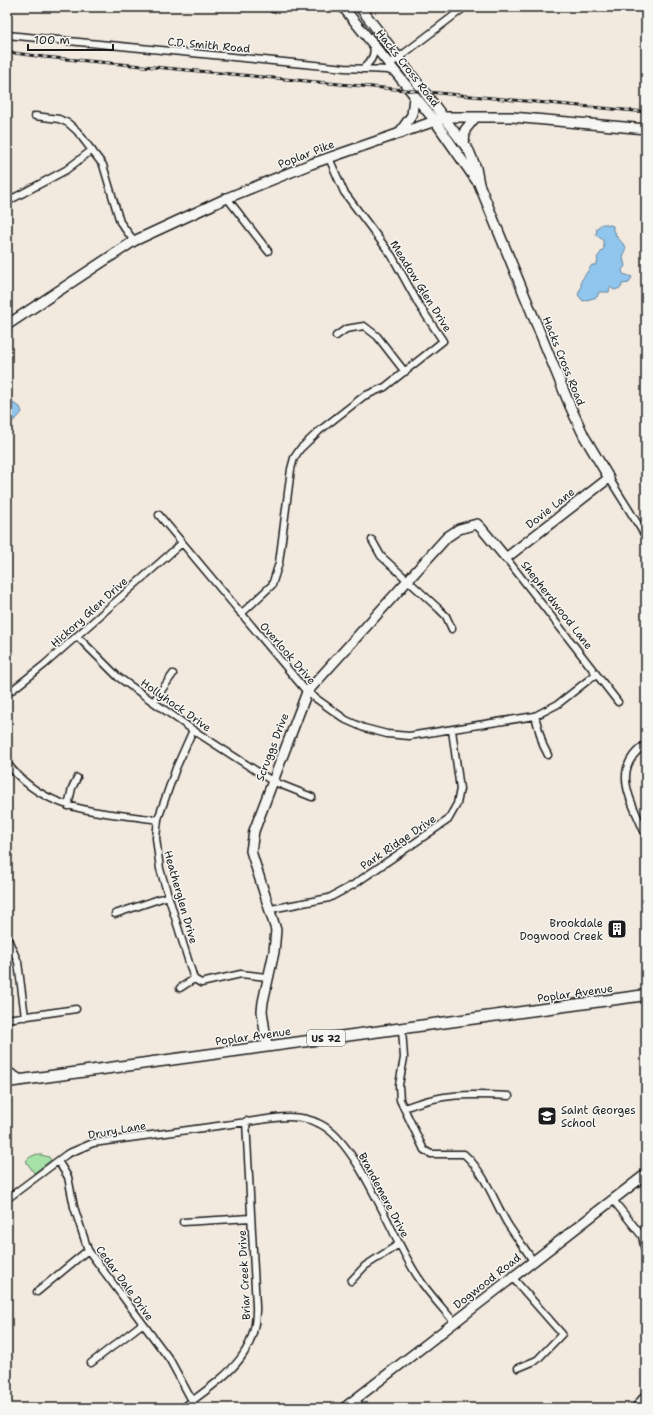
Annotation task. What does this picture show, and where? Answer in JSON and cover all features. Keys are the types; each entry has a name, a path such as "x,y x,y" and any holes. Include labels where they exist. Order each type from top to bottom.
{"main road":[{"name":"Poplar Avenue","path":"7,1082 646,995"}],"street":[{"name":"Hacks Cross Road","path":"343,7 434,120 479,184"},
{"name":"Hacks Cross Road","path":"360,7 464,144 476,168 479,184 570,406 584,436 646,537"},
{"path":"390,64 465,7"},
{"name":"C.D. Smith Road","path":"7,35 362,69 388,70 397,74"},
{"path":"362,69 373,56 374,50 371,40"},
{"path":"400,132 412,115 414,96"},
{"path":"34,116 59,119 68,123 92,150 103,165 120,222 134,241"},
{"name":"Poplar Pike","path":"7,325 134,241 227,198 328,158 434,120 445,118 474,119 512,117 646,130"},
{"path":"464,144 465,130 474,119"},
{"path":"10,200 66,170 92,150"},
{"name":"Meadow Glen Drive","path":"241,614 272,585 279,563 291,469 294,458 300,449 319,431 364,396 382,389 405,372 440,344 443,339 419,305 392,256 344,192 328,158"},
{"path":"227,198 268,251"},
{"path":"336,336 346,329 364,326 376,336 405,372"},
{"name":"Dovie Lane","path":"506,558 609,478"},
{"name":"Overlook Drive","path":"159,515 307,692 346,720 370,730 408,736 535,716 558,704 596,674"},
{"name":"Shepherdwood Lane","path":"477,524 506,558 618,702"},
{"name":"Scruggs Drive","path":"267,1046 262,1011 267,977 274,952 276,930 271,909 251,850 254,831 307,692 447,538 459,529 477,524"},
{"path":"372,540 381,556 446,616 452,629"},
{"name":"Hickory Glen Drive","path":"7,694 77,636 182,543"},
{"name":"Hollyhock Drive","path":"77,636 118,677 193,730 272,782 312,797"},
{"path":"154,701 173,674"},
{"path":"535,716 543,745 548,755"},
{"name":"Heatherglen Drive","path":"193,730 176,768 158,820 156,838 157,853 168,896 194,979"},
{"name":"Park Ridge Drive","path":"271,909 329,898 353,885 448,820 457,804 460,789 452,730"},
{"path":"645,834 626,784 628,763 633,754 646,744"},
{"path":"7,763 19,778 38,793 68,806 158,820"},
{"path":"68,806 72,788 77,778"},
{"path":"115,914 168,896"},
{"path":"7,937 18,962 25,1017"},
{"path":"180,988 194,979 201,983 241,974 267,977"},
{"path":"7,1019 76,1009"},
{"path":"402,1028 404,1058 399,1085 400,1100 424,1150 431,1154 464,1154 470,1159 493,1194 506,1222 533,1261"},
{"path":"7,1070 23,1080"},
{"path":"404,1108 444,1095 482,1094 509,1096"},
{"name":"Brandemere Drive","path":"246,1121 286,1117 303,1118 321,1124 339,1139 355,1160 418,1278 454,1322"},
{"name":"Drury Lane","path":"7,1199 73,1151 93,1143 246,1121"},
{"name":"Briar Creek Drive","path":"183,1408 236,1365 249,1346 257,1319 246,1121"},
{"name":"Cedar Dale Drive","path":"58,1161 68,1177 74,1207 88,1250 170,1360 196,1408"},
{"name":"Dogwood Road","path":"344,1408 646,1174"},
{"path":"613,1200 642,1236 646,1256"},
{"path":"183,1222 251,1218"},
{"path":"351,1281 365,1266 399,1244"},
{"path":"37,1292 88,1250"},
{"path":"512,1277 562,1334 537,1360 518,1368"},
{"path":"91,1364 142,1324"},
{"path":"635,1408 646,1392"},
{"path":"355,1399 362,1408"}],"green space":[{"path":"37,1154 49,1157 51,1160 34,1173 26,1161 30,1157"}],"water":[{"path":"602,224 613,226 613,231 616,233 615,235 626,247 623,258 625,266 622,270 623,274 632,277 629,283 622,284 621,288 614,290 610,287 609,292 599,292 597,297 583,301 578,295 581,287 581,281 592,265 596,265 598,261 597,258 604,248 603,240 596,235 597,228"},
{"path":"7,400 20,407 22,412 7,426"}],"railway":[{"path":"7,52 44,57 646,112"}],"place":[{"name":"Brookdale Dogwood Creek","path":"617,929"},
{"name":"Saint Georges School","path":"547,1116"}]}
